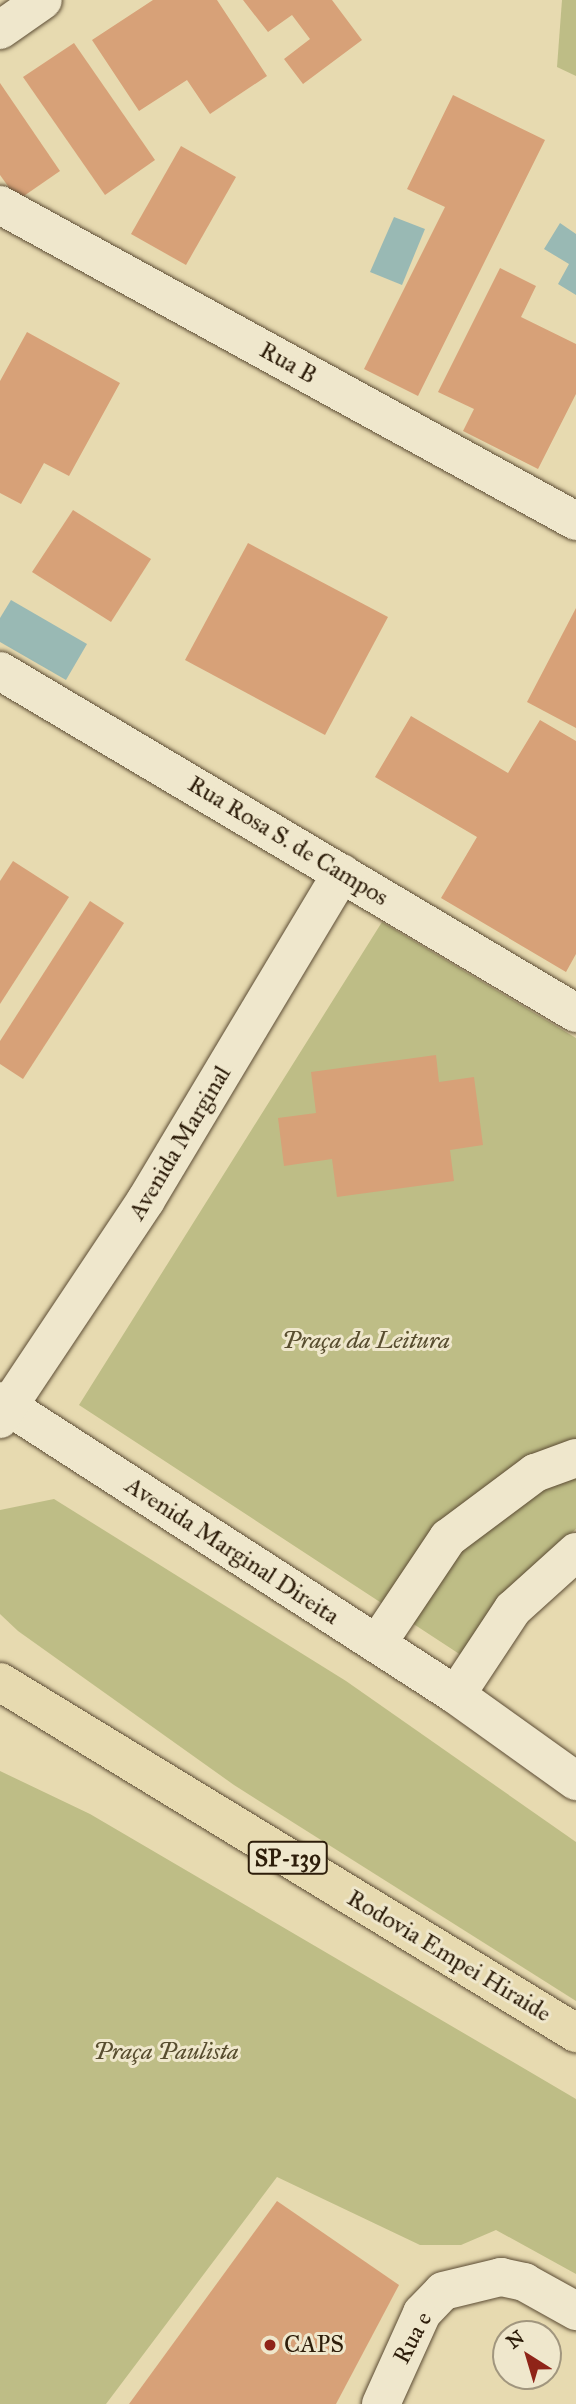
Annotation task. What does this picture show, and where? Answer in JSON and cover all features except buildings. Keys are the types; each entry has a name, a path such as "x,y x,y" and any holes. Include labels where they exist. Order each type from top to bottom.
{"main road":[{"name":"Rodovia Empei Hiraide","path":"0,1682 576,2033"}],"street":[{"path":"0,30 43,0"},
{"name":"Rua B","path":"0,205 576,521"},
{"name":"Rua Rosa S. de Campos","path":"0,671 576,1013"},
{"name":"Avenida Marginal","path":"3,1409 146,1200 342,873"},
{"name":"Avenida Marginal Direita","path":"3,1409 456,1695 576,1781"},
{"path":"377,1644 448,1538 535,1473 576,1458"},
{"path":"456,1695 513,1609 576,1552"},
{"name":"Rua e","path":"381,2404 422,2314 443,2291 501,2277 524,2282 576,2311"}],"green space":[{"path":"562,0 576,0 576,76 557,67"},
{"name":"Praça da Leitura","path":"382,922 576,1038 576,1529 519,1581 467,1659 79,1405"},
{"path":"54,1499 346,1681 576,1842 576,2001 234,1785 18,1631 0,1614 0,1510"},
{"name":"Praça Paulista","path":"0,1771 90,1814 576,2099 576,2274 496,2230 461,2245 420,2245 277,2177 106,2404 0,2404"}],"water":[{"path":"394,217 425,229 402,285 370,272"},
{"path":"560,223 576,234 576,295 558,284 569,264 544,249"},
{"path":"11,600 87,644 66,680 0,642 0,618"}],"place":[{"name":"CAPS","path":"270,2345"}]}
